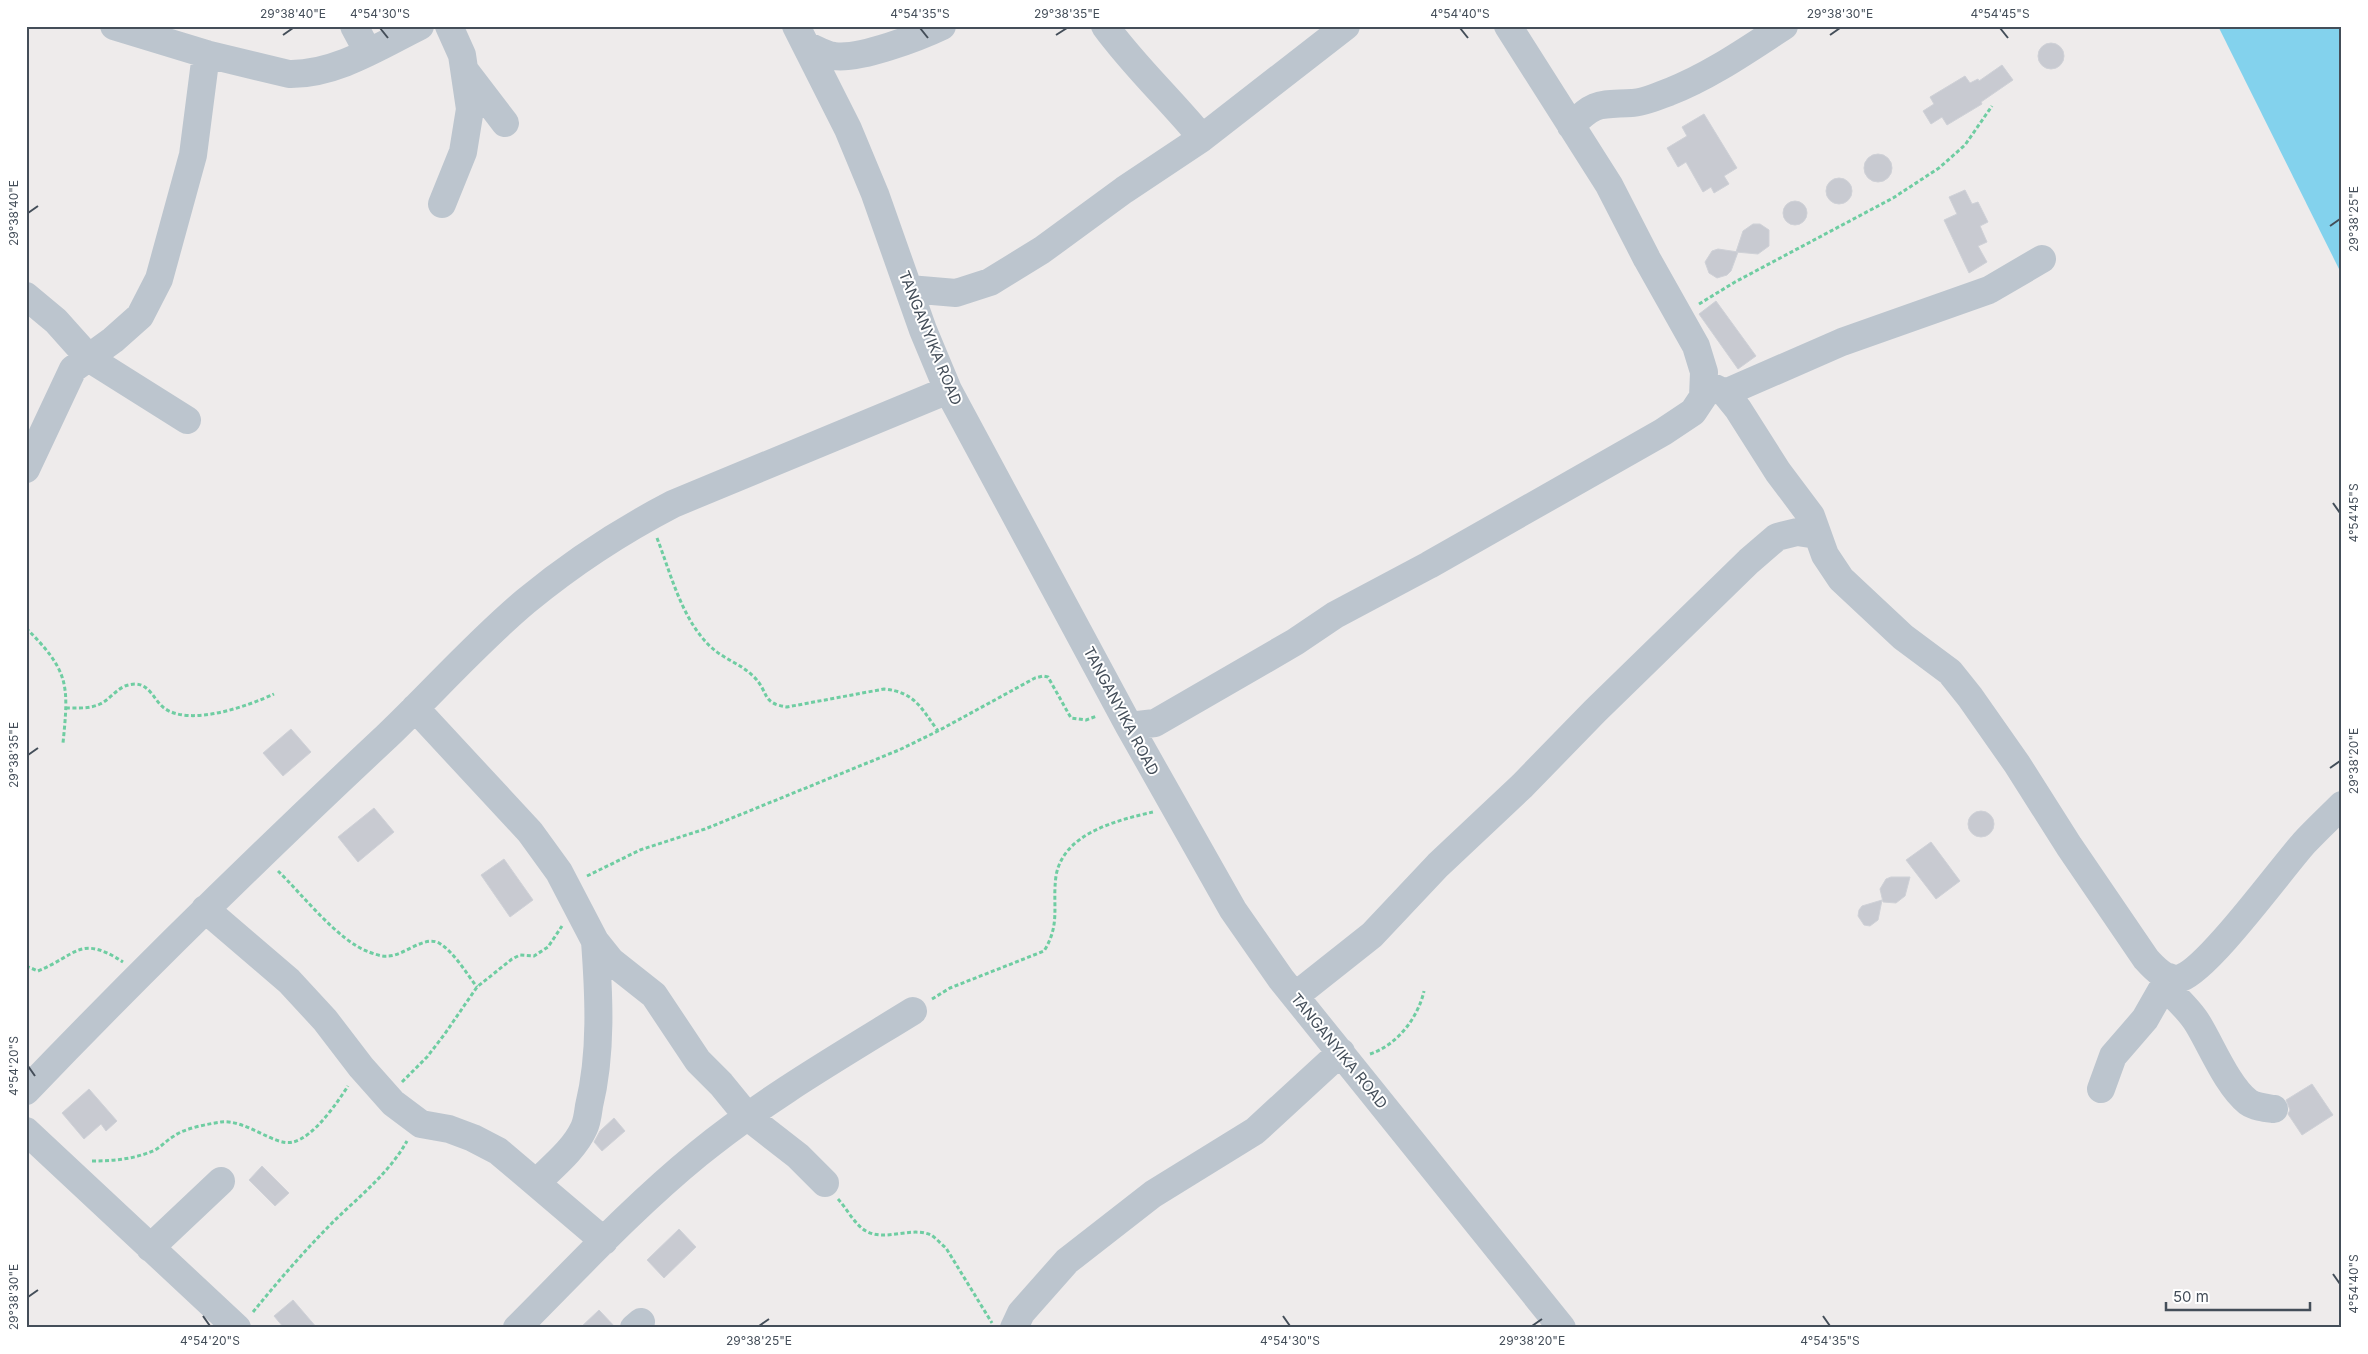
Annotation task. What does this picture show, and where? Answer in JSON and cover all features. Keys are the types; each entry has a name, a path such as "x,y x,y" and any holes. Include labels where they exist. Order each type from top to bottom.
{"street":[{"path":"354,26 368,52"},
{"path":"131,28 206,54 290,74 302,74 335,65 368,52 420,26"},
{"path":"442,204 463,152 470,109 462,55 449,26"},
{"path":"801,36 835,56 892,46 942,26"},
{"path":"1105,26 1127,55 1158,87 1202,138"},
{"path":"909,289 956,293 990,282 1042,250 1124,190 1202,138 1346,26"},
{"path":"1508,26 1609,185 1696,346 1704,372 1714,388 1811,516 1825,555 1841,579 1903,637 1950,672 2017,764 2069,846 2146,959 2196,1022 2239,1091 2249,1103 2261,1108 2274,1109"},
{"path":"1571,126 1586,111 1596,106 1634,104 1669,92 1720,66 1784,26"},
{"name":"TANGANYIKA ROAD","path":"801,36 851,137 875,194 948,390 1173,807 1233,910 1295,996 1562,1328"},
{"path":"26,469 73,369 90,359 140,316 150,299 158,280 193,155 206,54"},
{"path":"466,72 505,123"},
{"path":"1129,726 1155,723 1295,642 1335,615 1429,565 1663,432 1693,412 1703,397 1714,388 1988,290 2042,260"},
{"path":"26,296 56,321 90,359 187,420"},
{"path":"26,1091 205,909 526,601 588,554 649,517 697,494 948,390"},
{"path":"1295,996 1372,935 1438,865 1522,786 1595,711 1777,537 1797,532 1818,535"},
{"path":"415,708 530,832 571,895 595,941 611,961 654,995 698,1061 721,1084 748,1117 798,1156 825,1183"},
{"path":"2101,1089 2113,1056 2145,1019 2166,982 2180,978 2193,970 2219,946 2305,843 2342,805"},
{"path":"205,909 288,980 325,1020 386,1095 421,1124 448,1129 473,1138 498,1151 604,1241"},
{"path":"536,1183 566,1153 584,1128 593,1092 598,1004 595,941"},
{"path":"517,1328 652,1194 692,1159 748,1117 913,1011"},
{"path":"1014,1328 1021,1313 1067,1261 1153,1194 1255,1131 1345,1057"},
{"path":"26,1130 150,1248 245,1320"},
{"path":"150,1248 221,1181"}],"path":[{"path":"1679,316 1735,282 1893,198 1939,168 1965,144 1992,106"},
{"path":"649,517 682,603 701,637 713,649 751,674 761,684 767,699 773,705 787,707 884,689 900,691 913,698 938,731"},
{"path":"26,628 51,655 60,668 65,685 66,708 63,743"},
{"path":"386,1095 427,1057 477,987 512,958 520,955 534,956 548,947 571,895 640,850 704,829 858,768 938,731 1043,676 1048,677 1052,682 1066,712 1078,721 1100,714 1114,696"},
{"path":"66,708 85,708 100,704 116,690 138,684 148,688 163,707 173,714 217,713 247,706 274,694"},
{"path":"913,1011 950,988 1044,951 1053,937 1056,908 1056,876 1067,852 1078,841 1096,830 1130,817 1173,807"},
{"path":"262,854 320,915 359,948 388,956 408,951 427,942 438,943 452,955 477,987"},
{"path":"26,966 38,971 53,965 81,948 94,947 112,955 141,974"},
{"path":"1345,1057 1380,1051 1404,1031 1421,1007 1424,991"},
{"path":"86,1161 120,1160 136,1157 157,1149 176,1134 222,1122 251,1127 282,1142 292,1143 303,1138 324,1118 339,1100 361,1066"},
{"path":"245,1320 311,1244 394,1162 407,1142 414,1118"},
{"path":"825,1183 860,1227 867,1232 874,1235 930,1235 938,1241 946,1248 994,1328"}],"water":[{"path":"2218,26 2342,26 2342,275"}],"building":[{"path":"2051,43 2060,47 2064,56 2060,65 2051,69 2042,65 2038,56 2042,47"},
{"path":"2002,65 2013,80 1981,102 1982,104 1947,125 1942,117 1931,124 1923,111 1934,104 1930,97 1965,76 1970,83 1978,79 1979,81"},
{"path":"1704,114 1737,168 1724,176 1729,184 1714,193 1711,187 1703,192 1686,162 1678,167 1667,148 1687,136 1682,127"},
{"path":"1878,154 1888,158 1892,168 1888,178 1878,182 1868,178 1864,168 1868,158"},
{"path":"1839,178 1848,182 1852,191 1848,200 1839,204 1830,200 1826,191 1830,182"},
{"path":"1965,190 1972,204 1978,202 1988,222 1980,226 1987,242 1978,246 1987,262 1969,273 1944,220 1957,214 1949,197"},
{"path":"1795,201 1804,204 1807,213 1804,222 1795,225 1786,222 1783,213 1786,204"},
{"path":"1753,224 1760,224 1769,230 1769,246 1758,254 1736,252 1743,231"},
{"path":"1718,249 1738,252 1731,271 1727,275 1717,278 1709,273 1705,262 1712,251"},
{"path":"1716,301 1756,356 1738,369 1699,314"},
{"path":"291,729 311,752 283,776 263,753"},
{"path":"374,808 394,832 358,862 338,837"},
{"path":"1981,811 1990,815 1994,824 1990,833 1981,837 1972,833 1968,824 1972,815"},
{"path":"1931,842 1960,881 1936,899 1906,860"},
{"path":"504,859 533,900 510,917 481,875"},
{"path":"1891,877 1910,877 1905,896 1896,903 1883,902 1880,889 1886,879"},
{"path":"1882,900 1878,920 1870,926 1864,925 1858,916 1859,910 1862,906"},
{"path":"2312,1084 2333,1115 2302,1135 2288,1114 2290,1110 2286,1100"},
{"path":"89,1089 117,1121 106,1131 101,1124 84,1139 62,1113"},
{"path":"614,1118 625,1131 602,1151 594,1142 600,1131"},
{"path":"262,1166 289,1193 275,1206 249,1180"},
{"path":"679,1229 696,1247 664,1278 647,1260"},
{"path":"293,1300 317,1328 284,1328 274,1316"},
{"path":"599,1310 616,1328 580,1328"}]}
